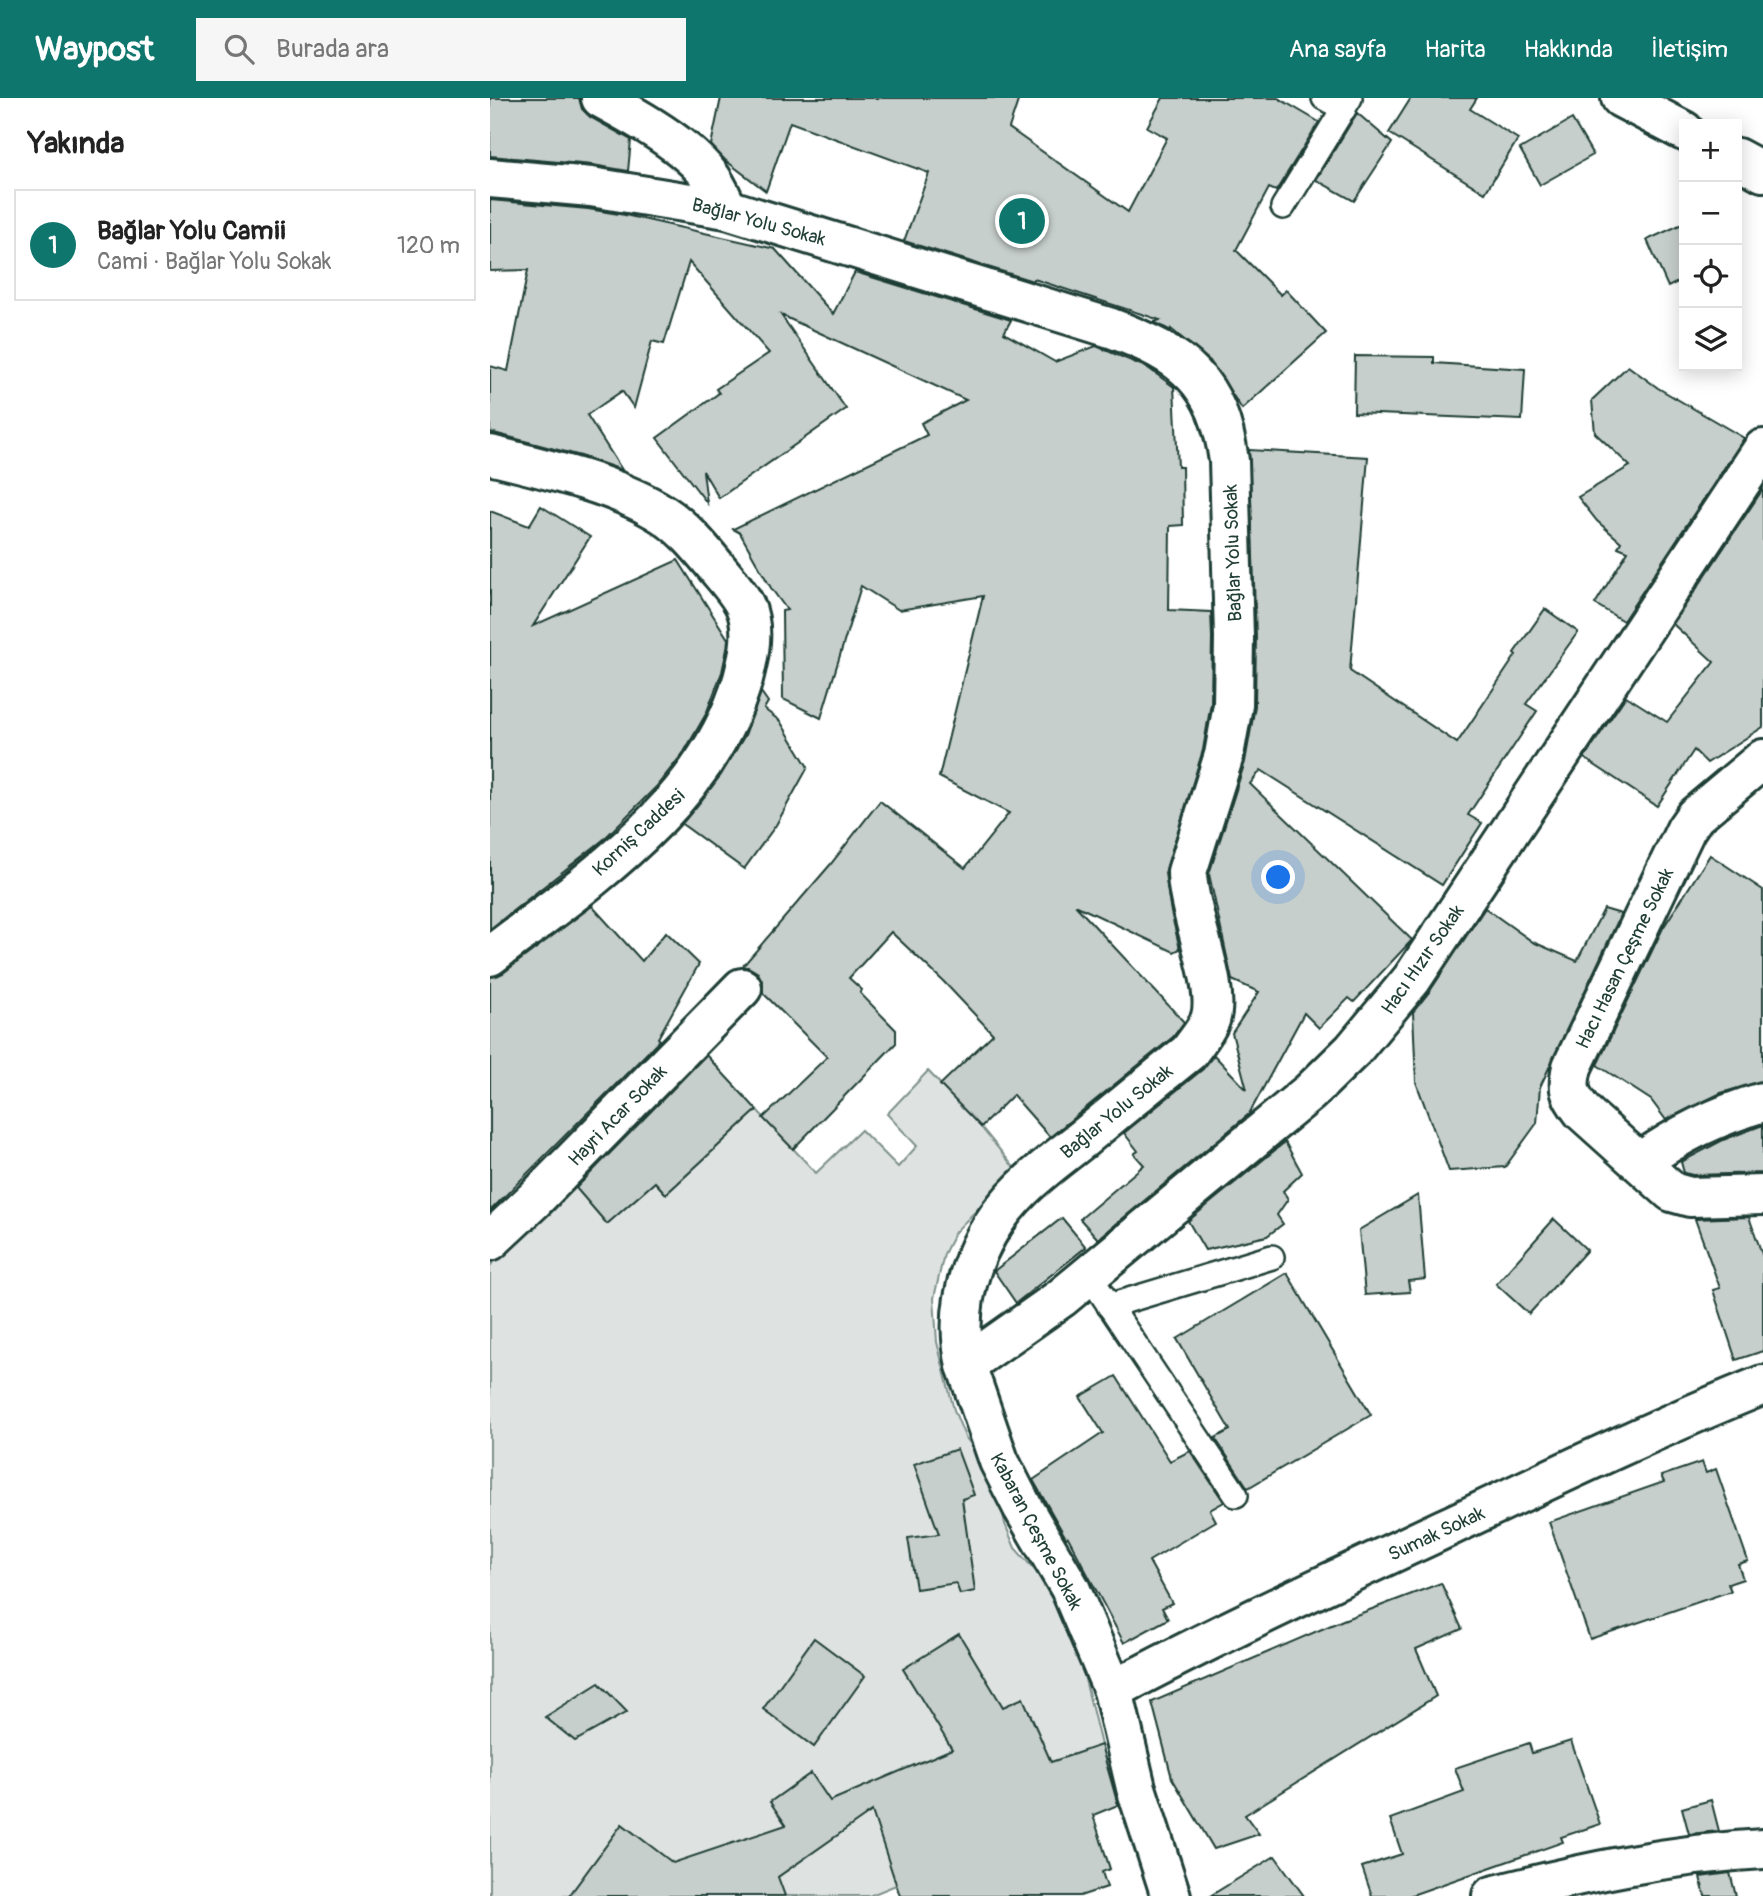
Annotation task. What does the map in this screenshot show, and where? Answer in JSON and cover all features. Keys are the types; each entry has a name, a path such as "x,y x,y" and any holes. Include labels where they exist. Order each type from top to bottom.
{"street":[{"path":"601,98 668,139 698,163 711,178 727,209"},
{"path":"1621,98 1679,128"},
{"path":"1742,161 1763,172"},
{"name":"Bağlar Yolu Sokak","path":"490,178 591,187 727,209 867,251 1148,342 1185,366 1204,387 1217,410 1225,434 1229,461 1234,610 1233,705 1224,755 1187,872 1187,891 1210,980 1213,1000 1211,1019 1189,1052 1022,1189 991,1225 967,1280 962,1319 962,1349 966,1365"},
{"name":"Hacı Hızır Sokak","path":"966,1365 1099,1290 1353,1051 1412,979 1763,449"},
{"name":"Korniş Caddesi","path":"490,455 615,491 656,510 691,536 726,579 745,606 751,634 748,660 735,707 712,749 687,786 658,818 614,858 490,956"},
{"name":"Hacı Hasan Çeşme Sokak","path":"1763,759 1695,816 1686,829 1572,1066 1568,1084 1572,1097 1584,1112 1672,1192 1690,1197 1763,1195"},
{"name":"Hayri Acar Sokak","path":"490,1241 534,1200 741,988"},
{"path":"1640,1162 1703,1123 1763,1102"},
{"name":"Kabaran Çeşme Sokak","path":"966,1365 999,1461 1070,1588 1113,1690 1136,1788 1171,1896"},
{"name":"Sumak Sokak","path":"1113,1690 1206,1640 1504,1500 1699,1411 1763,1385"},
{"path":"1492,1896 1652,1860 1708,1852 1763,1849"}],"lane":[{"path":"1283,207 1339,102"},
{"path":"1236,1495 1099,1290 1272,1256"}],"shaded area":[{"path":"928,1071 981,1127 1016,1170 955,1232 944,1254 934,1298 937,1342 954,1410 965,1437 980,1455 1000,1501 1005,1524 1015,1548 1041,1577 1068,1625 1079,1655 1119,1804 1091,1816 935,1757 924,1761 896,1885 869,1896 493,1896 490,1894 490,1266 569,1181 616,1140 666,1194 757,1110 816,1173 861,1130 898,1167 917,1146 887,1114"}],"building":[{"path":"490,98 579,98 582,109 590,117 631,140 628,171 593,165 490,156"},
{"path":"721,98 1019,98 1009,128 1128,212 1167,138 1147,127 1163,98 1278,98 1319,122 1276,191 1269,188 1236,250 1281,295 1286,290 1326,333 1242,409 1210,361 1171,329 1154,322 1160,320 904,241 929,173 790,122 766,191 725,160 711,145"},
{"path":"1411,98 1477,98 1470,109 1518,139 1485,193 1389,133"},
{"path":"1357,113 1392,143 1354,201 1316,180"},
{"path":"1572,119 1593,155 1540,185 1520,149"},
{"path":"490,200 625,215 775,249 833,314 855,272 1011,320 1004,333 1055,362 1096,346 1148,368 1174,387 1178,467 1182,467 1183,525 1170,526 1169,610 1211,612 1212,637 1211,703 1203,750 1165,873 1180,949 1174,952 1075,905 1184,1022 1173,1037 1050,1137 1013,1095 981,1127 940,1085 993,1034 944,982 891,932 849,978 896,1030 896,1043 793,1149 763,1118 827,1057 763,993 763,983 758,973 748,967 742,967 830,865 880,801 965,868 1009,813 939,777 983,596 899,610 861,586 821,718 783,699 782,611 787,610 771,588 740,533 733,529 927,435 921,423 966,400 781,315 846,409 719,498 703,471 707,503 657,438 719,393 716,389 769,353 689,262 664,344 652,341 634,408 622,391 587,415 622,470 581,456 490,432 490,366 508,371 528,270 490,271"},
{"path":"1679,225 1679,282 1668,287 1647,240"},
{"path":"1355,356 1434,357 1434,363 1525,369 1522,420 1354,413"},
{"path":"1628,366 1658,388 1744,438 1623,621 1595,604 1628,551 1618,547 1621,542 1597,521 1578,497 1630,466 1595,433 1592,400"},
{"path":"1249,450 1368,457 1350,671 1457,743 1545,609 1578,632 1526,704 1537,711 1468,815 1482,823 1442,885 1261,770 1250,784 1412,940 1354,1002 1349,998 1319,1028 1304,1013 1249,1114 1098,1239 1080,1219 1144,1165 1134,1154 1138,1151 1124,1133 1203,1069 1214,1055 1247,1090 1232,1033 1259,992 1232,980 1209,874 1245,762 1255,706 1256,636"},
{"path":"1763,489 1763,727 1707,763 1694,750 1657,806 1584,758 1626,696 1667,722 1714,662 1673,624"},
{"path":"541,506 590,537 533,626 678,560 728,639 727,649 722,672 706,714 684,752 656,787 603,840 490,929 490,511 529,526"},
{"path":"761,692 768,702 764,709 780,721 808,767 776,825 744,869 682,824 721,775 745,735"},
{"path":"1710,855 1763,890 1763,1081 1721,1093 1666,1120 1651,1100 1597,1065 1663,928"},
{"path":"592,906 642,961 666,932 699,964 658,1038 660,1040 490,1211 490,977 503,973"},
{"path":"1485,908 1533,942 1577,961 1604,909 1621,914 1540,1087 1537,1123 1505,1167 1449,1171 1416,1082 1413,1012"},
{"path":"706,1055 757,1110 666,1194 655,1182 607,1224 576,1188"},
{"path":"1763,1125 1763,1173 1684,1173 1681,1162 1723,1140"},
{"path":"1285,1142 1302,1173 1283,1191 1288,1199 1277,1215 1283,1224 1267,1236 1205,1250 1188,1221"},
{"path":"1418,1195 1425,1279 1408,1281 1410,1292 1365,1295 1359,1230"},
{"path":"1749,1217 1763,1257 1763,1351 1736,1360 1713,1290 1720,1288 1695,1219"},
{"path":"1062,1218 1086,1247 1016,1303 994,1271"},
{"path":"1554,1219 1587,1250 1529,1314 1496,1284"},
{"path":"1287,1273 1371,1415 1248,1488 1215,1438 1230,1430 1177,1339"},
{"path":"1116,1376 1170,1461 1190,1451 1224,1502 1210,1510 1216,1521 1149,1561 1172,1603 1162,1608 1168,1619 1124,1643 1068,1537 1066,1538 1033,1480 1103,1433 1080,1397"},
{"path":"957,1449 974,1495 962,1499 975,1591 960,1594 956,1583 916,1589 908,1538 939,1534 914,1464"},
{"path":"1702,1462 1706,1473 1716,1469 1748,1561 1738,1564 1743,1579 1728,1584 1731,1591 1590,1639 1549,1522 1664,1482 1661,1476"},
{"path":"1441,1583 1462,1629 1416,1649 1436,1696 1245,1815 1259,1834 1214,1849 1172,1778 1152,1702 1343,1620"},
{"path":"959,1634 1003,1707 1023,1698 1051,1762 1101,1745 1118,1805 1093,1815 1110,1869 1102,1872 1107,1887 1080,1896 900,1896 872,1811 778,1877 785,1896 569,1896 622,1824 673,1863 786,1825 770,1802 811,1773 830,1801 952,1749 903,1669"},
{"path":"814,1638 865,1676 814,1747 763,1709"},
{"path":"599,1683 627,1712 575,1741 545,1717"},
{"path":"1571,1741 1600,1824 1561,1837 1563,1842 1409,1896 1372,1896 1362,1867 1402,1854 1390,1819 1464,1792 1455,1768 1529,1743 1532,1753"},
{"path":"1711,1800 1719,1831 1689,1834 1682,1808"},
{"path":"1275,1856 1304,1896 1210,1896"},
{"path":"1730,1873 1736,1896 1705,1896 1700,1877"}],"place":[{"name":"Bağlar Yolu Camii","path":"1022,221"}]}
